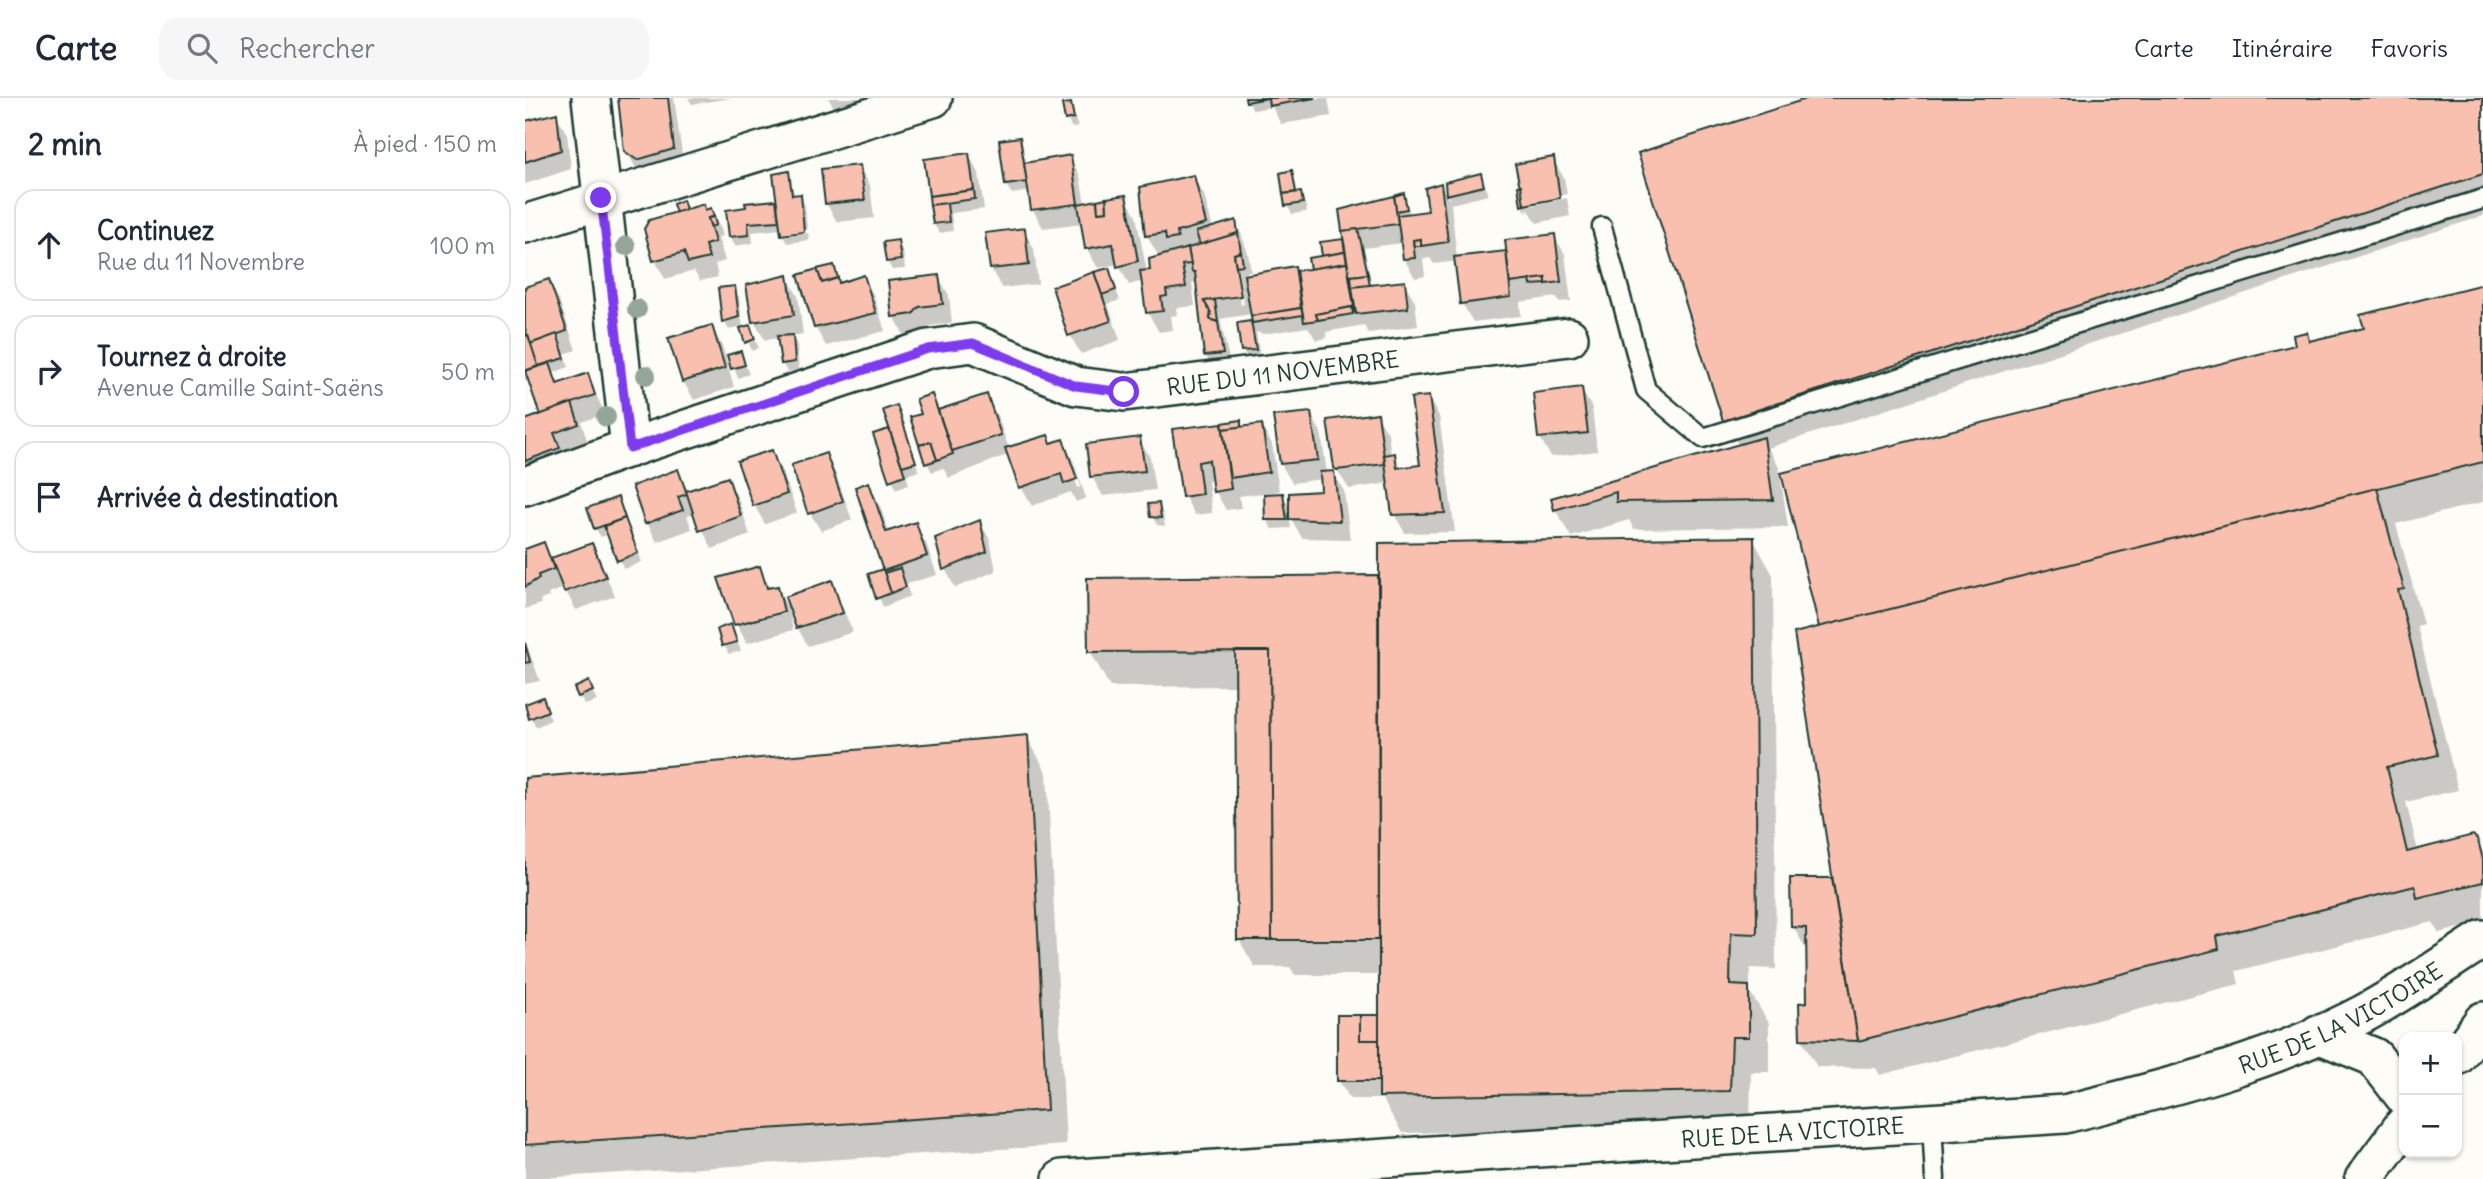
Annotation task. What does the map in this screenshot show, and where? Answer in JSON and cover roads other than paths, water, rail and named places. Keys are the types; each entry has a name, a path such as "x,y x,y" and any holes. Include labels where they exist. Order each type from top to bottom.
{"street":[{"path":"591,98 630,448"},
{"path":"525,224 601,198 933,98"},
{"name":"RUE DU 11 NOVEMBRE","path":"525,486 630,448 928,349 973,343 1076,386 1124,392 1569,337"},
{"name":"RUE DE LA VICTOIRE","path":"1062,1179 2065,1114 2209,1077 2318,1034 2365,1013 2483,939"},
{"path":"2462,1049 2483,1021"},
{"path":"2318,1034 2374,1058 2403,1095"},
{"path":"2364,1179 2399,1132"}],"lane":[{"path":"1602,227 1646,390 1703,438 2483,199"},
{"path":"1932,1123 1935,1179"}]}
